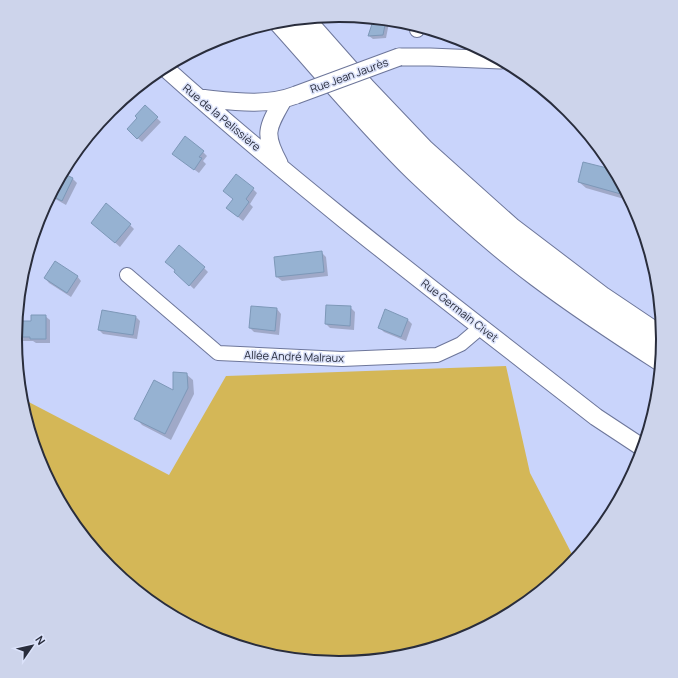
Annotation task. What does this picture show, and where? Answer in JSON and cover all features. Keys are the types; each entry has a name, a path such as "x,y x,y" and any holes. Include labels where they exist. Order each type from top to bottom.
{"highway":[{"path":"308,24 364,88 424,151 504,223 602,298 656,334"},
{"path":"284,27 410,165 470,221 537,276 604,323 655,356"}],"street":[{"name":"Rue Jean Jaurès","path":"199,98 252,103 289,98 399,57 488,59"},
{"name":"Rue de la Pelissière","path":"169,71 281,167"},
{"path":"281,167 271,148 268,138 271,122 289,98"},
{"name":"Rue Germain Civet","path":"281,167 336,213 596,417 638,445"},
{"name":"Allée André Malraux","path":"127,274 218,353 342,359 437,355 462,344 481,327"}],"shaded area":[{"path":"506,366 530,473 572,554 548,577 532,590 497,614 460,632 401,650 339,656 277,650 218,632 180,614 146,590 115,563 75,515 64,497 46,460 28,402 169,475 226,376"}],"building":[{"path":"372,24 385,26 383,35 368,36"},
{"path":"145,105 158,117 137,139 127,129 137,118 135,116"},
{"path":"185,136 204,151 199,157 202,158 194,170 172,154"},
{"path":"583,162 606,168 620,194 578,182"},
{"path":"236,174 254,188 246,199 249,202 238,217 226,208 233,199 223,191"},
{"path":"67,175 73,178 62,201 56,198"},
{"path":"106,203 131,224 115,243 91,223"},
{"path":"179,245 205,267 189,286 174,272 175,270 165,262"},
{"path":"322,251 324,272 276,277 274,257"},
{"path":"55,261 78,276 67,293 44,278"},
{"path":"326,305 351,306 350,326 325,324"},
{"path":"251,306 277,308 275,331 249,328"},
{"path":"385,309 408,319 401,337 378,328"},
{"path":"102,310 136,316 133,335 98,330"},
{"path":"31,315 46,315 46,339 30,339 30,337 22,337 23,321 31,321"},
{"path":"173,372 187,373 188,388 165,434 134,419 154,380 173,390"}]}
